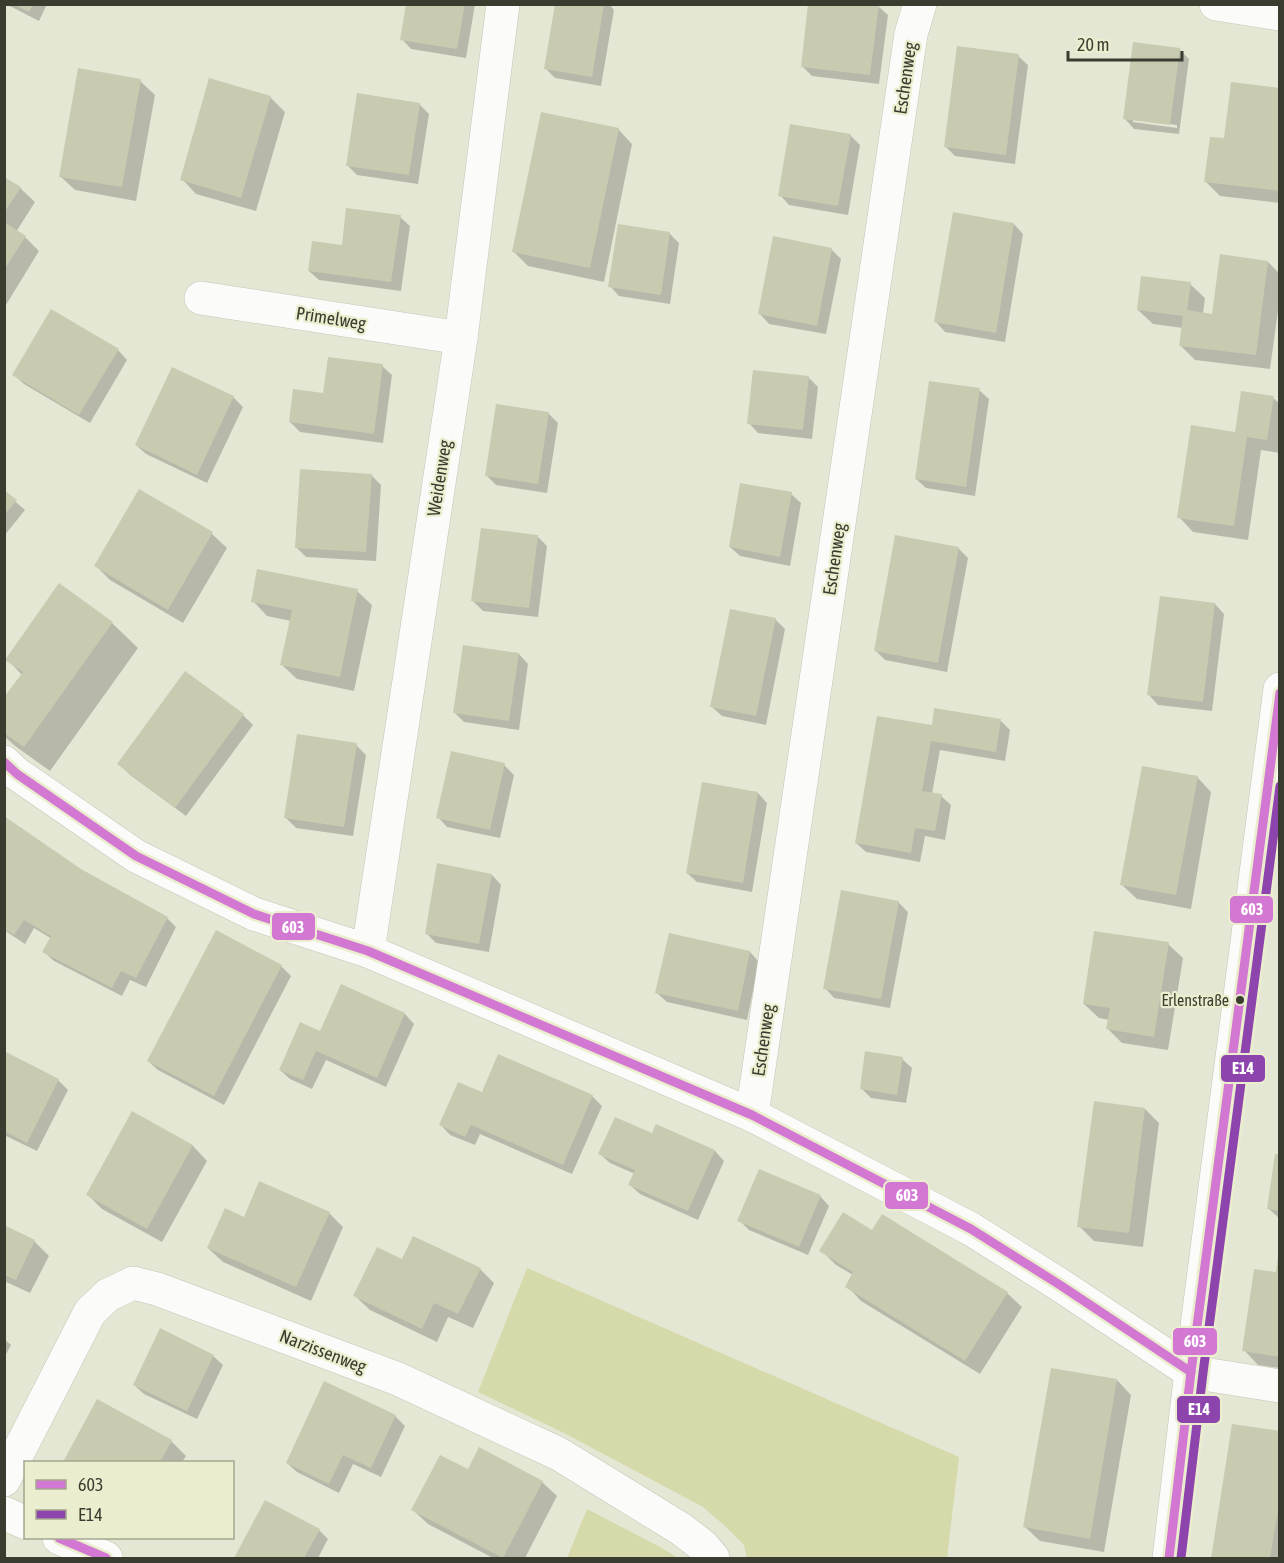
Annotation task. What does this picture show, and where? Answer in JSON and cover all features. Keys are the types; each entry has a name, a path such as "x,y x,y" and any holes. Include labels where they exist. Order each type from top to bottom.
{"street":[{"name":"Weidenweg","path":"368,951 460,338 503,4"},
{"name":"Eschenweg","path":"752,1115 911,34 920,4"},
{"path":"1216,4 1280,14"},
{"name":"Primelweg","path":"201,298 460,338"},
{"path":"1169,1558 1191,1372 1270,831 1280,689"},
{"path":"4,762 17,774 136,856 254,914 368,951 752,1115 971,1229 1191,1372 1280,1386"},
{"name":"Narzissenweg","path":"4,1480 90,1312 108,1295 133,1283 157,1289 398,1379 559,1454 681,1529 703,1546 712,1558"},
{"path":"4,1513 24,1522"},
{"path":"61,1539 106,1558"}],"green space":[{"path":"527,1268 959,1457 947,1558 747,1558 744,1545 703,1507 564,1433 478,1392"},
{"path":"587,1509 662,1548 678,1558 567,1558"}],"building":[{"path":"13,4 33,4 29,12"},
{"path":"406,4 465,4 457,49 400,40"},
{"path":"555,4 604,4 592,77 544,69"},
{"path":"808,4 879,4 870,75 801,67"},
{"path":"1133,42 1180,48 1170,125 1123,119"},
{"path":"957,46 1019,54 1006,155 944,147"},
{"path":"78,68 141,79 122,187 59,177"},
{"path":"209,78 271,96 241,198 180,180"},
{"path":"1231,82 1280,88 1280,191 1204,182 1210,137 1224,138"},
{"path":"357,93 420,103 409,175 346,166"},
{"path":"541,112 619,128 590,268 512,252"},
{"path":"790,124 851,134 838,206 778,196"},
{"path":"4,177 21,187 4,213"},
{"path":"346,208 401,215 391,282 308,271 312,241 342,245"},
{"path":"953,212 1014,223 996,333 934,322"},
{"path":"4,222 26,236 4,270"},
{"path":"618,224 670,232 661,295 608,287"},
{"path":"773,236 832,248 817,326 758,314"},
{"path":"1220,254 1268,261 1256,355 1179,346 1183,316 1137,310 1141,276 1191,282 1187,310 1212,314"},
{"path":"51,309 119,349 79,415 12,375"},
{"path":"328,357 383,364 374,434 289,422 293,389 323,393"},
{"path":"172,367 234,396 197,475 135,445"},
{"path":"753,370 809,376 803,430 747,424"},
{"path":"929,381 980,388 966,487 915,479"},
{"path":"1241,391 1274,396 1267,440 1247,437 1234,526 1177,518 1191,425 1235,432"},
{"path":"496,404 549,412 538,484 485,476"},
{"path":"300,469 372,474 366,552 295,548"},
{"path":"740,483 792,492 780,557 729,547"},
{"path":"139,489 213,532 168,610 94,566"},
{"path":"4,490 17,500 4,515"},
{"path":"481,528 538,535 529,608 471,601"},
{"path":"895,535 959,547 938,663 874,651"},
{"path":"257,569 358,589 340,677 280,665 292,610 251,602"},
{"path":"59,583 113,622 24,747 4,733 4,697 23,672 5,660"},
{"path":"1160,596 1215,603 1203,702 1147,695"},
{"path":"730,609 776,618 756,716 710,707"},
{"path":"463,645 519,653 509,721 453,713"},
{"path":"185,671 244,714 175,808 117,764"},
{"path":"934,708 1001,719 996,752 931,741 922,791 942,794 935,831 915,828 911,853 855,843 877,716 932,725"},
{"path":"297,734 357,743 344,827 284,818"},
{"path":"451,751 505,763 490,830 436,818"},
{"path":"1142,766 1198,776 1176,895 1120,885"},
{"path":"702,782 758,792 743,883 686,873"},
{"path":"4,816 81,869 168,917 136,978 121,971 112,988 42,952 51,936 24,920 14,935 4,929"},
{"path":"437,863 492,874 479,944 425,934"},
{"path":"841,890 899,901 881,999 823,989"},
{"path":"216,930 282,965 214,1096 147,1061"},
{"path":"1094,931 1169,942 1154,1037 1106,1029 1110,1008 1083,1004"},
{"path":"669,933 750,951 738,1011 655,993"},
{"path":"341,984 405,1013 377,1078 316,1051 303,1080 279,1070 300,1022 320,1031"},
{"path":"4,1051 59,1079 27,1143 4,1131"},
{"path":"865,1051 903,1057 897,1095 860,1089"},
{"path":"498,1054 593,1095 563,1165 471,1125 465,1137 439,1125 458,1082 482,1092"},
{"path":"1094,1101 1145,1108 1129,1233 1077,1227"},
{"path":"132,1111 193,1145 147,1229 86,1195"},
{"path":"615,1117 652,1133 656,1124 715,1150 688,1211 628,1185 635,1170 598,1154"},
{"path":"1275,1154 1280,1154 1280,1211 1267,1209"},
{"path":"759,1169 821,1195 799,1247 737,1221"},
{"path":"259,1181 330,1212 296,1287 207,1248 225,1208 244,1217"},
{"path":"843,1212 872,1230 882,1214 1008,1292 965,1361 845,1287 853,1272 819,1251"},
{"path":"4,1225 35,1240 16,1280 4,1275"},
{"path":"413,1236 481,1268 458,1314 434,1303 422,1329 353,1296 377,1247 402,1259"},
{"path":"1278,1256 1280,1256 1280,1357 1242,1351 1254,1269 1276,1272"},
{"path":"160,1328 214,1355 187,1411 133,1385"},
{"path":"1051,1368 1117,1379 1090,1539 1023,1527"},
{"path":"324,1381 396,1415 371,1468 343,1455 329,1484 286,1463"},
{"path":"97,1399 172,1440 161,1461 64,1461"},
{"path":"1232,1424 1280,1431 1280,1499 1270,1558 1211,1558"},
{"path":"479,1447 543,1481 503,1558 411,1510 440,1455 468,1469"},
{"path":"265,1500 320,1529 304,1558 234,1558"}],"transit line":[{"name":"603","path":"1169,1558 1191,1372 1280,693"},
{"name":"603","path":"4,762 17,774 136,856 254,914 368,951 752,1115 971,1229 1191,1372"},
{"name":"E14","path":"1181,1558 1280,786"},
{"name":"603","path":"61,1539 106,1558"}],"place":[{"name":"Erlenstraße","path":"1240,1000"}]}
